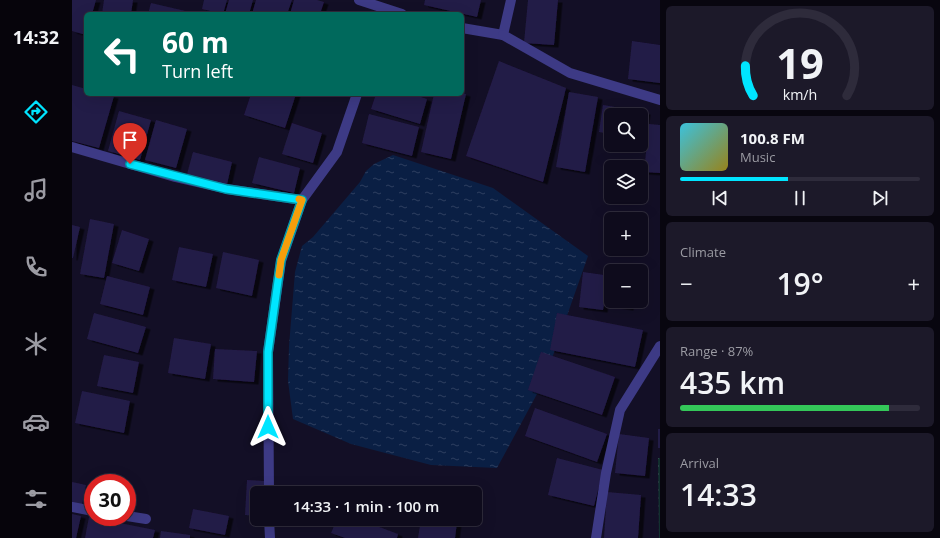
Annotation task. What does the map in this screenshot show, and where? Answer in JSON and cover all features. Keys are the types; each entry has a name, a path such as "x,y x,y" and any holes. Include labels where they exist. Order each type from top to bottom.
{"street":[{"path":"359,0 392,12"},
{"path":"503,35 511,0"},
{"path":"464,28 503,35 570,72 660,100"},
{"path":"269,486 268,352 281,260 302,200 337,152 356,96"},
{"path":"72,147 175,177 219,188 302,200"},
{"path":"596,538 606,473 620,410 660,346"},
{"path":"72,507 84,509"},
{"path":"136,517 146,519"},
{"path":"270,526 270,538"}],"green space":[{"path":"658,458 660,458 660,538 659,538"}],"water":[{"path":"393,155 493,188 588,256 544,381 497,468 431,465 351,444 293,419 288,381 289,346 295,272 302,246 313,237 360,182 366,171 374,164"}],"building":[{"path":"72,0 96,0 93,12 84,12 84,34 72,31"},
{"path":"104,0 133,0 131,12 102,12"},
{"path":"204,0 227,0 224,12 215,12 202,9"},
{"path":"229,0 253,0 250,12 226,12"},
{"path":"256,0 292,0 288,12 253,12"},
{"path":"294,0 317,0 324,2 321,12 291,12"},
{"path":"425,0 481,0 477,17 464,14 464,12 455,12 424,5"},
{"path":"528,0 558,0 554,45 524,43"},
{"path":"151,3 190,12 149,12"},
{"path":"632,41 660,45 660,83 628,79"},
{"path":"499,61 566,88 543,182 466,156"},
{"path":"72,85 84,88 84,96 114,96 99,148 72,141"},
{"path":"569,92 598,97 585,172 556,167"},
{"path":"464,94 466,94 451,159 421,152 434,96 464,96"},
{"path":"250,96 295,96 285,128 244,115"},
{"path":"375,96 418,96 427,99 420,124 371,109"},
{"path":"603,105 621,108 604,108 604,133 599,132"},
{"path":"119,111 151,120 140,160 108,151"},
{"path":"369,114 419,127 412,156 362,143"},
{"path":"156,120 187,129 176,168 145,160"},
{"path":"292,123 322,133 313,163 282,154"},
{"path":"649,124 660,125 660,173 648,172 648,160 645,160 646,152 648,152"},
{"path":"193,152 232,162 226,189 186,178"},
{"path":"259,157 300,168 294,193 252,183"},
{"path":"90,219 114,224 104,278 80,274"},
{"path":"72,225 80,227 73,258 72,258"},
{"path":"122,230 149,239 139,271 112,263"},
{"path":"179,247 213,254 206,287 172,280"},
{"path":"223,252 259,260 252,296 216,288"},
{"path":"583,272 604,275 603,310 579,307"},
{"path":"107,276 150,287 143,315 100,304"},
{"path":"94,313 146,327 138,353 87,339"},
{"path":"557,313 643,330 635,367 550,350"},
{"path":"174,338 211,344 205,379 168,373"},
{"path":"215,349 257,351 254,382 213,379"},
{"path":"541,352 615,377 602,415 528,390"},
{"path":"104,355 139,362 133,393 97,386"},
{"path":"82,391 130,401 124,433 75,423"},
{"path":"535,408 607,434 597,462 525,436"},
{"path":"658,429 660,429 660,448 658,448"},
{"path":"619,434 649,438 645,476 615,473"},
{"path":"557,458 603,470 594,506 548,495"},
{"path":"247,480 265,481 265,486 250,486 250,515 245,515"},
{"path":"72,482 84,485 82,505 72,503"},
{"path":"607,492 641,495 638,538 604,538"},
{"path":"193,509 229,516 225,535 189,528"},
{"path":"72,514 81,516 76,538 72,538"},
{"path":"87,526 135,526 155,530 153,538 85,538"},
{"path":"334,526 377,526 398,534 397,538 345,538 331,533"},
{"path":"420,526 456,526 455,538 418,538"},
{"path":"161,531 190,535 190,538 160,538"}],"slow traffic":[{"path":"279,275 281,260 302,200 299,199"}],"route":[{"path":"130,164 175,177 226,189 302,200 281,260 268,352 268,427"}]}
